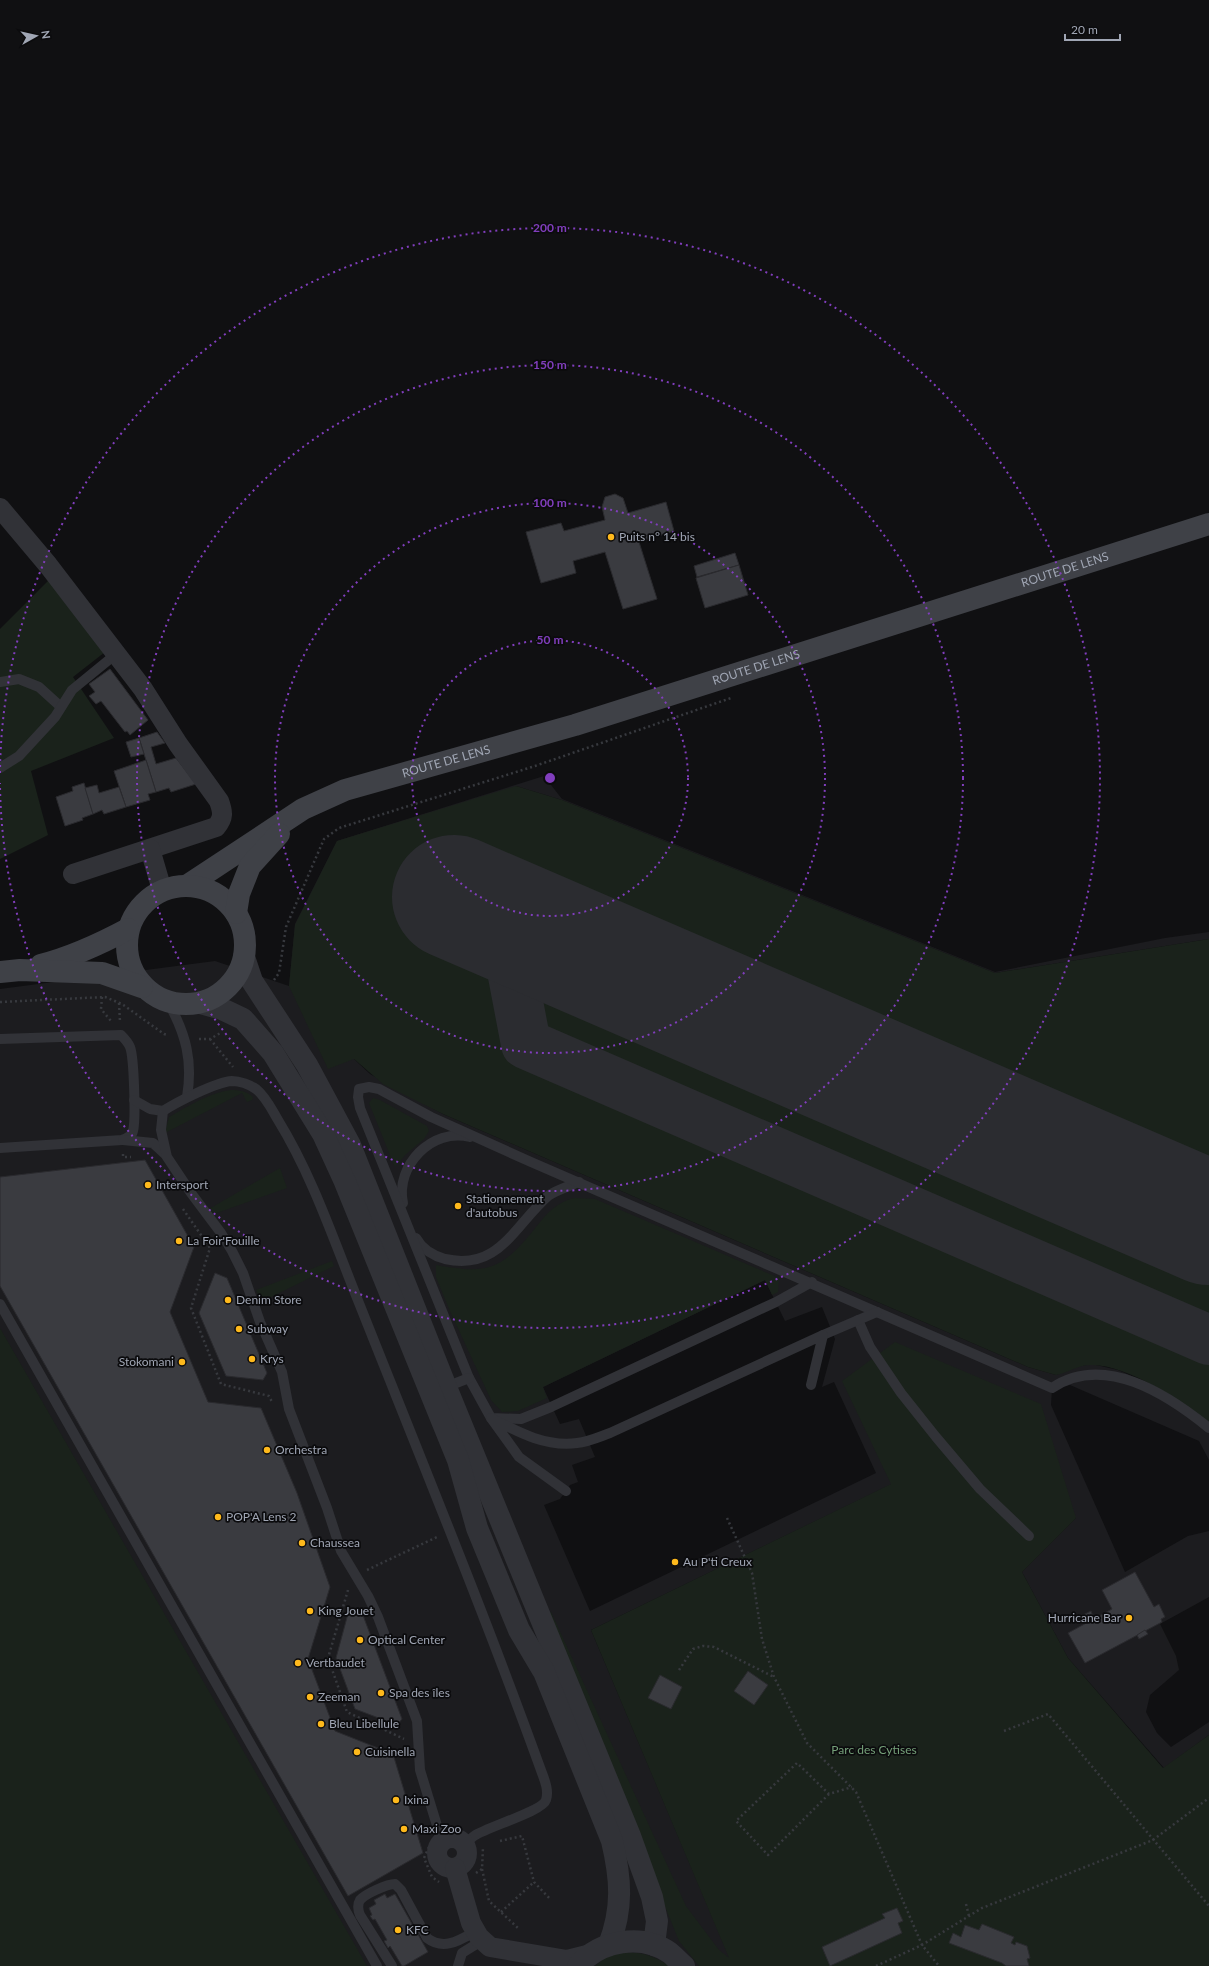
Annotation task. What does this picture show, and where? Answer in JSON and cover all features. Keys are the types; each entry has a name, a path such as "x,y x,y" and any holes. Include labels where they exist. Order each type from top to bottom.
{"main road":[{"name":"ROUTE DE LENS","path":"188,885 303,809 345,790 575,725 1209,524"},
{"name":"ROUTE DE LENS","path":"236,913 239,894 250,866 303,809"},
{"path":"10,971 102,973 142,987 155,996 168,1002 184,1005 200,1003 214,998 230,985 241,967 244,957 245,942 242,927 236,913 223,899 207,889 188,885 162,890 143,904 135,913 128,929 126,944 128,959 133,974 142,987"},
{"path":"10,971 58,960 99,945 128,929"}],"street":[{"path":"0,508 48,566 143,689 178,744 219,801 222,811 221,821 216,827 73,874"},
{"path":"150,849 162,890"},
{"path":"244,957 252,981 307,1065 350,1145 446,1386 502,1519 642,1870 652,1897 657,1920 654,1945"},
{"path":"200,1003 222,1009 243,1019 273,1053 323,1134 345,1182 458,1460 477,1528 519,1630 544,1672 612,1841 619,1870 619,1904 614,1931 593,1955"},
{"path":"457,1838 465,1845 467,1849 466,1860 459,1867 445,1867 438,1860 436,1842 457,1838"},
{"path":"455,1868 471,1924 483,1940 548,1958 567,1960 593,1955 621,1942 637,1941 654,1945 670,1953 684,1966"}],"lane":[{"path":"0,768 19,756 55,717 72,690 116,654"},
{"path":"0,682 18,679 39,687 61,707"},
{"path":"168,1002 185,1038 189,1058 190,1082 187,1097"},
{"path":"0,1039 121,1035 131,1048 134,1100 133,1131 131,1136 122,1140"},
{"path":"273,1053 291,1063 297,1070 332,1132 355,1181 594,1771 607,1807 612,1841"},
{"path":"134,1100 150,1109 163,1111 187,1097 233,1081 247,1084 256,1089 266,1101 281,1125 317,1198 448,1531 496,1647 547,1788 546,1801 541,1806 479,1833 465,1845"},
{"path":"566,1491 519,1457 491,1418 469,1378 360,1108 358,1097 359,1089 369,1087 379,1089 431,1117 1052,1388 1064,1380 1081,1374 1108,1374 1158,1393 1186,1409 1209,1428"},
{"path":"163,1111 161,1130 167,1156 173,1168 225,1239 243,1273 260,1322 282,1372 289,1409 327,1508 341,1551 378,1617 417,1721 420,1770 436,1842"},
{"path":"489,1142 463,1135 442,1138 417,1153 403,1177 401,1196 406,1221 417,1241 434,1256 459,1262 486,1257 501,1248 549,1195 579,1182"},
{"path":"0,1148 122,1140 153,1143 167,1156"},
{"path":"491,1418 521,1419 545,1409 776,1302 812,1282"},
{"path":"0,1304 377,1966"},
{"path":"491,1418 522,1434 547,1442 577,1443 610,1433 823,1335 878,1312"},
{"path":"858,1320 870,1347 901,1393 936,1438 980,1489 1029,1536"},
{"path":"811,1385 823,1335"},
{"path":"446,1386 469,1378"},
{"path":"392,1966 360,1915 358,1906 361,1899 388,1884 395,1884 401,1890 427,1938 434,1943 453,1944 483,1940"},
{"path":"458,1966 462,1953 483,1940"}],"path":[{"path":"263,999 279,973 286,927 324,839 339,828 535,766 737,697"},
{"path":"102,973 101,1009 115,1025 116,1035"},
{"path":"0,1002 102,997 122,1004 164,1034 185,1038 210,1039 243,1019"},
{"path":"210,1039 247,1084"},
{"path":"122,1140 123,1157 137,1156"},
{"path":"180,1205 210,1248 191,1308 221,1384 269,1396 274,1408"},
{"path":"727,1518 752,1573 762,1638 774,1677 807,1742 856,1792 922,1945 939,1966"},
{"path":"405,1739 347,1712 328,1658 348,1591 343,1581 448,1531"},
{"path":"679,1670 693,1649 704,1646 714,1647 774,1677"},
{"path":"1004,1731 1048,1714 1209,1906"},
{"path":"829,1794 797,1763 736,1821 768,1855 829,1794 852,1788"},
{"path":"876,1966 922,1945 989,1905 1153,1840 1209,1798"},
{"path":"496,1842 522,1836 534,1882 551,1900"},
{"path":"436,1842 424,1858 432,1877 439,1882"},
{"path":"482,1869 489,1901 519,1929"},
{"path":"501,1912 534,1882"},
{"path":"966,1904 970,1916"}],"shaded area":[{"path":"544,776 562,799 995,972 1165,938 1209,932 1209,939 995,973 562,800 516,786 354,1059 370,1074 443,1114 1028,1367 1056,1375 1074,1367 1092,1364 1118,1370 1148,1383 1189,1405 1209,1422 1209,1460 1199,1441 1070,1385 1052,1388 1051,1405 1125,1572 1188,1536 1209,1531 1209,1597 1160,1624 1176,1656 1179,1670 1150,1695 1146,1712 1157,1733 1171,1747 1209,1722 1209,1735 1164,1768 1068,1658 1022,1572 1076,1518 843,1381 892,1484 591,1630 733,1966 366,1966 0,1329 0,989 215,961 289,986 295,924 337,841","holes":["765,1280 785,1321 822,1307 835,1339 822,1387 834,1382 876,1473 590,1611 544,1505 560,1499 570,1485 578,1482 572,1465 595,1457 579,1419 560,1424 543,1387"]}],"green space":[{"path":"49,580 105,652 73,677 114,738 31,771 48,835 0,859 0,629"},
{"path":"516,786 562,800 995,973 1209,939 1209,1422 1198,1413 1153,1385 1105,1366 1086,1365 1056,1375 1028,1367 443,1114 383,1084 354,1059 328,1069 289,986 295,925 337,841"},
{"path":"231,1090 246,1092 253,1097 252,1100 247,1102 242,1093 165,1133 169,1117 191,1104 207,1097"},
{"path":"373,1098 380,1100 427,1126 429,1131 424,1139 405,1155 396,1166 394,1165 369,1103"},
{"path":"280,1168 287,1188 214,1214 209,1209"},
{"path":"574,1198 595,1199 779,1278 778,1292 772,1295 765,1280 543,1387 547,1398 518,1411 502,1412 491,1400 450,1311 436,1277 436,1265 469,1269 494,1266 514,1252 544,1217 557,1205"},
{"path":"332,1261 334,1266 261,1302 256,1290"},
{"path":"0,1328 367,1966 0,1966"},
{"name":"Parc des Cytises","path":"895,1342 1041,1404 1076,1518 1022,1572 1068,1658 1163,1768 1209,1735 1209,1966 699,1966 679,1941 546,1613 551,1612 686,1906 719,1950 729,1958 591,1630 891,1484 842,1381"},
{"path":"622,1952 647,1955 658,1959 669,1966 595,1966 605,1958"}],"building":[{"path":"615,494 623,498 628,513 666,502 674,531 639,542 657,599 623,609 605,552 573,561 576,573 541,583 526,532 561,523 564,531 605,520 602,507 605,497"},
{"path":"735,553 739,565 697,577 694,566"},
{"path":"739,565 748,595 705,608 696,578"},
{"path":"110,669 148,720 130,735 127,731 125,732 101,701 96,704 89,696 95,692 89,684"},
{"path":"157,732 165,743 151,747 156,764 176,758 196,784 171,792 169,788 156,792 139,738"},
{"path":"139,738 144,754 131,757 126,742"},
{"path":"146,760 156,792 148,794 150,800 126,807 114,771"},
{"path":"84,783 93,814 82,818 83,820 65,826 56,797 73,791 72,787"},
{"path":"97,785 99,793 119,787 126,807 104,814 102,810 93,814 85,788"},
{"name":"POP'A Lens 2","path":"145,1160 194,1247 170,1312 208,1402 261,1408 297,1493 330,1587 308,1659 335,1731 393,1754 423,1853 348,1896 0,1286 0,1177"},
{"path":"215,1273 227,1278 267,1373 263,1380 226,1376 199,1313"},
{"name":"Hurricane Bar","path":"1135,1572 1154,1607 1159,1604 1165,1617 1161,1619 1162,1622 1085,1663 1068,1633 1112,1609 1102,1590"},
{"path":"349,1610 361,1610 402,1719 397,1725 355,1709 336,1658"},
{"path":"1091,1611 1094,1619 1087,1623 1083,1615"},
{"path":"1145,1630 1148,1634 1139,1639 1137,1635"},
{"path":"748,1671 768,1685 754,1705 734,1691"},
{"path":"660,1675 682,1687 671,1709 648,1698"},
{"name":"KFC","path":"385,1894 387,1898 395,1894 428,1952 404,1966 402,1966 390,1946 388,1948 384,1941 387,1940 375,1919 373,1920 370,1916 372,1915 369,1908 376,1904 374,1900"},
{"path":"897,1908 903,1921 898,1923 902,1933 830,1966 822,1947 885,1918 882,1914"},
{"path":"982,1924 1014,1937 1011,1943 1015,1945 1016,1942 1027,1946 1030,1958 1027,1959 1029,1966 1006,1966 1002,1963 949,1943 953,1933 961,1937 965,1925 979,1930"}],"taxiway":[{"path":"502,918 526,1044 1209,1340"}],"runway":[{"path":"454,897 1209,1223"}],"place":[{"name":"Puits n° 14 bis","path":"611,537"},
{"name":"Intersport","path":"148,1185"},
{"name":"Stationnement d'autobus","path":"458,1206"},
{"name":"La Foir'Fouille","path":"179,1241"},
{"name":"Denim Store","path":"228,1300"},
{"name":"Subway","path":"239,1329"},
{"name":"Krys","path":"252,1359"},
{"name":"Stokomani","path":"182,1362"},
{"name":"Orchestra","path":"267,1450"},
{"name":"POP'A Lens 2","path":"218,1517"},
{"name":"Chaussea","path":"302,1543"},
{"name":"Au P'ti Creux","path":"675,1562"},
{"name":"King Jouet","path":"310,1611"},
{"name":"Hurricane Bar","path":"1129,1618"},
{"name":"Optical Center","path":"360,1640"},
{"name":"Vertbaudet","path":"298,1663"},
{"name":"Spa des îles","path":"381,1693"},
{"name":"Zeeman","path":"310,1697"},
{"name":"Bleu Libellule","path":"321,1724"},
{"name":"Cuisinella","path":"357,1752"},
{"name":"Ixina","path":"396,1800"},
{"name":"Maxi Zoo","path":"404,1829"},
{"name":"KFC","path":"398,1930"}]}
